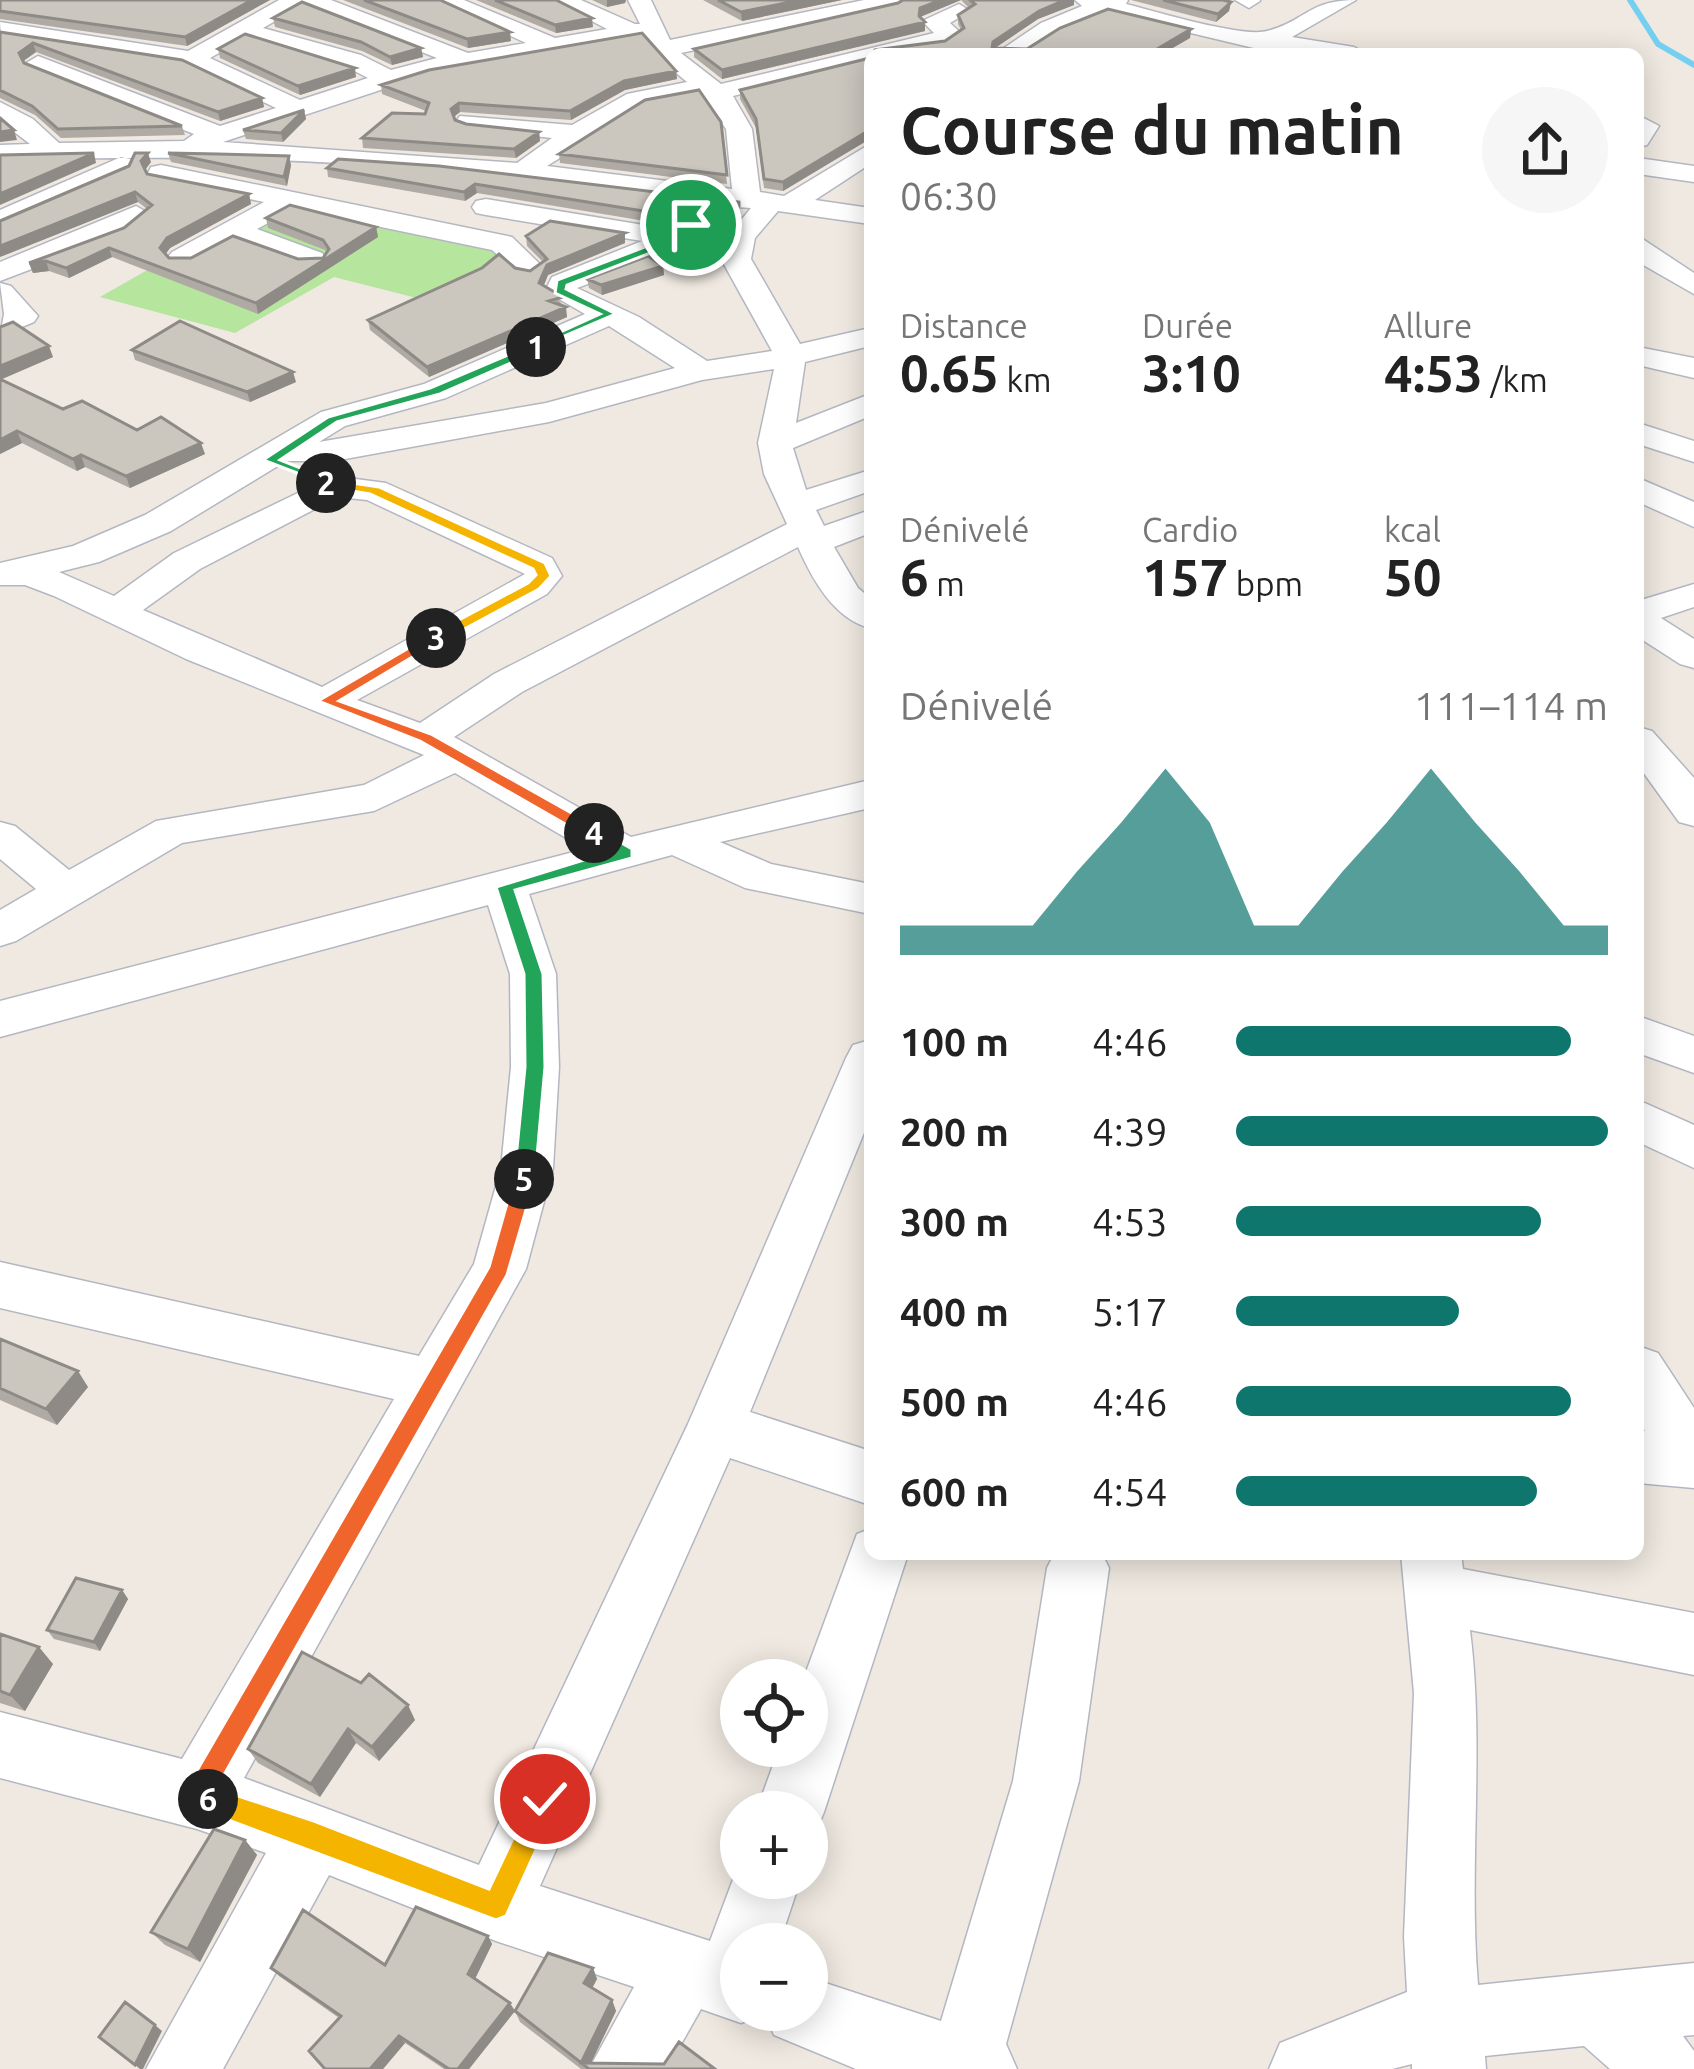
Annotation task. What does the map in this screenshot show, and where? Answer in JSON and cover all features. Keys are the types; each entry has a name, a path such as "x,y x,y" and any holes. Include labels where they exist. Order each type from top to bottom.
{"street":[{"path":"444,0 550,44"},
{"path":"562,0 650,20 733,111 756,201 736,259 789,353 788,385 775,443 781,474 845,596 864,612"},
{"path":"171,153 386,76 460,58 550,44 650,20 897,0"},
{"path":"1087,0 1257,47 1345,0"},
{"path":"1016,48 1048,28 1117,0"},
{"path":"1158,44 1197,29 1248,0"},
{"path":"192,59 291,1 460,58"},
{"path":"898,48 945,37 949,33 934,21 959,11"},
{"path":"1,29 192,59 302,105 376,111"},
{"path":"240,29 352,60 386,76"},
{"path":"91,43 28,66 219,135"},
{"path":"446,231 486,207 576,133 636,99 710,89 864,56"},
{"path":"0,110 68,152 502,243 529,268"},
{"path":"470,121 576,133"},
{"path":"0,154 410,160 532,171 864,215"},
{"path":"348,212 410,160"},
{"path":"0,220 121,165"},
{"path":"1644,167 1694,175"},
{"path":"701,371 610,314 560,291 562,283 756,201 856,169"},
{"path":"0,173 53,199"},
{"path":"182,258 289,200"},
{"path":"486,207 664,238"},
{"path":"0,272 114,228 136,214"},
{"path":"233,230 312,259"},
{"path":"1644,251 1656,264 1694,285"},
{"path":"0,292 23,316 0,327"},
{"path":"2,575 86,554 158,523 333,419 455,383 610,314"},
{"path":"274,457 334,451 549,412 701,371 734,369 864,338"},
{"path":"1644,357 1694,368"},
{"path":"775,443 864,406"},
{"path":"1644,435 1694,452"},
{"path":"274,457 333,486 374,490 539,566 544,576 326,701"},
{"path":"0,931 171,831 374,797 442,746 508,683 805,525 864,484"},
{"path":"117,611 188,561 333,486"},
{"path":"1644,491 1694,516"},
{"path":"805,525 864,520"},
{"path":"2,575 30,574 200,650 442,746 626,854"},
{"path":"1644,614 1694,595"},
{"path":"1644,620 1694,656"},
{"path":"1644,746 1687,787"},
{"path":"0,1019 676,840 864,795"},
{"path":"0,836 66,891"},
{"path":"676,840 761,877 864,898"},
{"path":"197,1796 499,1269 527,1168 535,1067 533,974 505,887"},
{"path":"1644,1036 1694,1054"},
{"path":"496,1906 715,1427 864,1072"},
{"path":"1644,1122 1694,1148"},
{"path":"0,1285 434,1384"},
{"path":"1644,1380 1694,1460"},
{"path":"715,1427 864,1476"},
{"path":"1644,1457 1694,1460"},
{"path":"797,1791 876,1560"},
{"path":"828,2020 970,2068 1046,1780 1078,1568"},
{"path":"1448,2046 1439,1937 1446,1693 1434,1573 1694,1643"},
{"path":"0,1745 197,1796 314,1834 496,1906 720,1964"},
{"path":"183,2069 314,1834"},
{"path":"626,2069 720,1974"},
{"path":"1306,2069 1400,2029 1448,2046 1599,2012 1694,2000"},
{"path":"1599,2012 1665,2069"}],"green space":[{"path":"272,199 527,250 444,305 334,277 235,333 100,297"}],"building":[{"path":"0,0 252,0 185,37 0,11"},
{"path":"364,0 440,0 510,32 467,39"},
{"path":"495,0 556,0 592,18 555,25"},
{"path":"718,0 801,0 741,12"},
{"path":"941,0 920,8 919,16 925,22 722,70 694,49 898,3"},
{"path":"970,0 1065,0 1039,11 993,42 992,48 891,48 945,41 964,28 958,15 975,4"},
{"path":"1163,0 1223,0 1231,2 1218,14"},
{"path":"302,2 421,48 390,57 361,42 273,18"},
{"path":"1108,9 1191,29 1159,48 1029,48 1060,28"},
{"path":"0,32 182,60 262,98 218,112 33,43 19,53 24,63 182,126 58,129 32,106 0,90"},
{"path":"642,33 676,71 624,81 570,111 459,103 451,109 455,120 466,124 539,132 514,149 362,138 392,113 425,114 429,103 381,85 429,70"},
{"path":"245,34 355,68 298,86 218,49"},
{"path":"864,59 864,133 783,182 764,179 756,119 740,90"},
{"path":"699,90 721,122 727,175 559,154 645,100"},
{"path":"304,110 281,133 243,130"},
{"path":"0,118 14,130 0,132"},
{"path":"94,153 0,194 0,155"},
{"path":"135,153 148,153 141,161 147,174 249,194 167,238 160,248 169,258 191,258 233,236 298,259 323,258 329,249 323,240 266,218 290,205 376,227 256,303 109,248 66,268 46,261 29,263 124,228 152,205 135,192 0,246 0,221 129,166"},
{"path":"168,153 218,154 289,156 284,177"},
{"path":"338,159 439,166 739,202 739,206 723,225 718,242 672,242 688,228 680,217 475,184 464,192 327,168"},
{"path":"550,221 625,233 547,265 539,283 563,297 549,301 566,307 427,367 368,320 482,268 499,254 515,268 530,271 547,259 526,236"},
{"path":"648,256 663,266 601,285 587,279"},
{"path":"180,321 293,372 247,392 132,350"},
{"path":"13,322 49,346 0,366 0,327"},
{"path":"0,379 63,409 82,401 137,430 161,417 201,443 126,476 81,455 73,459 17,431 0,440"},
{"path":"0,1339 78,1371 46,1409 0,1388"},
{"path":"76,1578 122,1590 94,1642 47,1630"},
{"path":"0,1634 39,1647 10,1695 0,1691"},
{"path":"302,1652 361,1683 369,1674 408,1705 372,1747 348,1729 311,1784 248,1749"},
{"path":"214,1829 245,1840 188,1949 151,1932"},
{"path":"416,1907 488,1936 468,1974 510,2003 458,2069 449,2069 399,2036 370,2069 325,2069 309,2051 341,2016 271,1968 303,1910 385,1965"},
{"path":"548,1953 593,1968 584,1983 612,2000 581,2063 515,2011"},
{"path":"125,2002 155,2025 135,2065 99,2037"},
{"path":"679,2042 715,2069 589,2069 581,2063 664,2064"}],"waterway":[{"path":"1630,0 1658,44 1694,65"}],"route":[{"path":"545,1799 496,1906 314,1834 197,1796 499,1269 527,1168 535,1067 533,974 505,887 626,854 425,737 326,701 534,586 544,576 539,566 374,490 333,486 269,460 333,419 435,391 610,314 560,291 562,283 649,249 691,225"}]}
